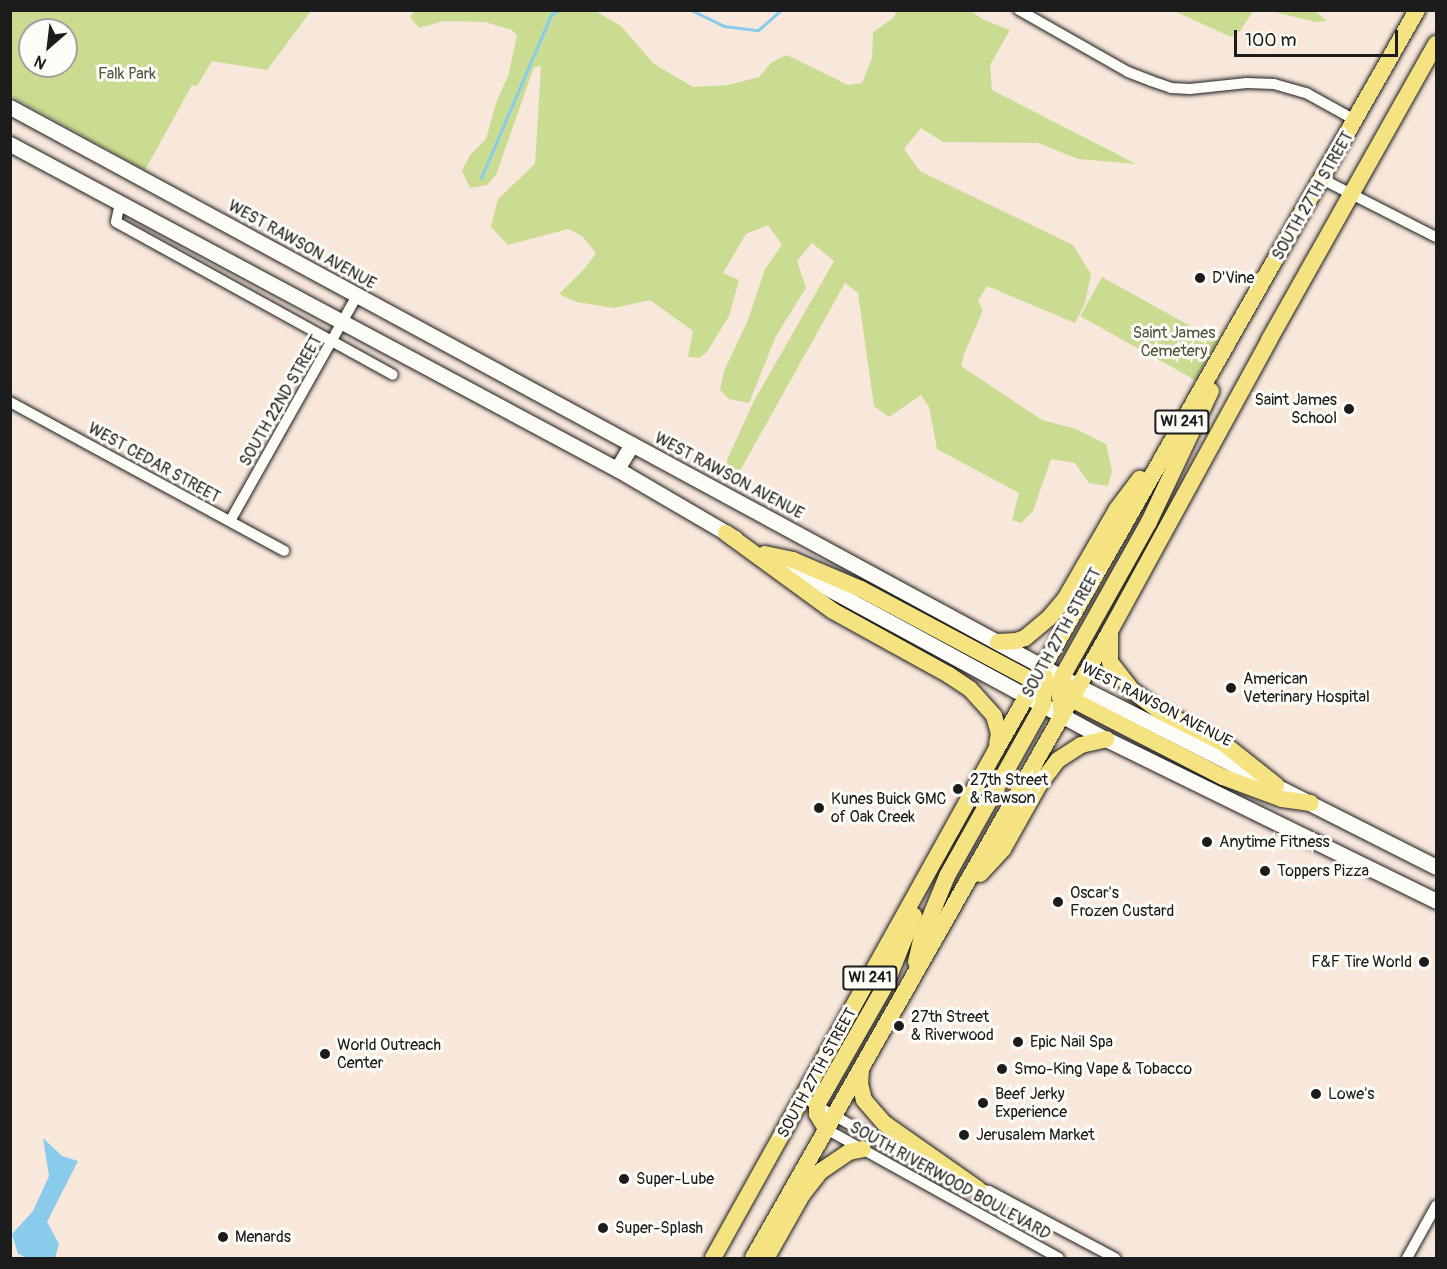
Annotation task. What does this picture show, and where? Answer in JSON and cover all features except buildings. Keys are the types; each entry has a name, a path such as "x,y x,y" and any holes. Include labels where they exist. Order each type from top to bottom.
{"main road":[{"name":"SOUTH 27TH STREET","path":"753,1258 1062,716 1043,666 1417,10"},
{"name":"SOUTH 27TH STREET","path":"715,1256 810,1102 920,888 996,750 1110,631 1437,44"},
{"name":"WEST RAWSON AVENUE","path":"10,107 1043,666"},
{"path":"10,144 617,469 765,554 793,560 861,589 1053,691 1223,777 1282,799 1311,803"},
{"path":"914,972 922,937 947,876 1149,522 1211,393 1224,352"},
{"path":"998,642 1025,638 1050,618 1065,599 1117,509 1175,434"},
{"path":"617,469 632,444"},
{"path":"726,533 833,611 970,689 987,707 998,725 996,750"},
{"path":"1110,631 1108,644 1110,662 1133,691 1160,711 1223,743 1276,785"},
{"name":"WEST RAWSON AVENUE","path":"1053,691 1276,785 1437,867"},
{"path":"1062,716 1106,740 1437,901"},
{"path":"960,894 1003,849 1039,785 1058,760 1081,745 1106,740"},
{"path":"861,1067 860,1084 864,1100 884,1123 978,1189"},
{"path":"810,1102 820,1121 830,1122"},
{"path":"766,1258 802,1196 821,1172 849,1152 862,1149"}],"street":[{"path":"1018,10 1128,72 1171,88 1190,89 1247,83 1274,84 1308,94 1355,120"},
{"path":"1322,179 1437,237"},
{"path":"120,203 116,222 393,375"},
{"name":"SOUTH 22ND STREET","path":"230,521 357,296"},
{"name":"WEST CEDAR STREET","path":"10,402 284,551"},
{"name":"SOUTH RIVERWOOD BOULEVARD","path":"830,1122 862,1149 1059,1258"},
{"name":"SOUTH RIVERWOOD BOULEVARD","path":"830,1122 952,1182 992,1192 1115,1258"},
{"path":"1407,1258 1437,1206"}],"green space":[{"name":"Falk Park","path":"11,10 311,11 267,70 212,61 197,86 192,85 145,170 11,96"},
{"path":"415,10 595,11 621,26 654,64 693,87 728,85 759,77 772,62 787,55 848,85 862,83 872,58 873,32 892,19 898,11 971,11 984,20 1010,30 990,65 992,90 1136,164 1078,159 1038,143 943,142 921,128 904,149 920,171 1073,245 1091,274 1085,303 1075,323 987,286 978,301 983,310 961,366 1042,420 1076,429 1106,444 1112,471 1108,486 1089,483 1075,463 1051,459 1033,511 1021,523 1012,520 1019,493 937,449 929,407 921,395 889,417 874,406 858,293 845,283 741,469 730,472 727,469 727,460 754,401 834,261 812,243 797,261 806,288 776,336 749,403 729,399 720,390 724,371 748,320 765,269 782,245 768,225 746,234 723,273 739,280 729,316 707,352 699,358 688,357 693,331 650,300 614,308 577,302 559,294 586,267 596,253 582,236 568,229 508,245 491,227 498,199 535,164 541,66 534,67 496,175 487,185 470,188 462,171 470,155 486,139 496,103 508,76 517,36 512,30 485,22 444,21 419,28 410,17"},
{"path":"1253,10 1240,31 1231,37 1174,11"},
{"path":"1270,11 1315,11 1327,21 1316,22"},
{"name":"Saint James Cemetery","path":"1102,277 1217,341 1196,380 1080,316"}],"water":[{"path":"43,1138 62,1156 78,1161 47,1222 59,1244 55,1258 27,1258 18,1254 12,1234 33,1211 49,1176"}],"waterway":[{"path":"481,178 551,15 559,10"},
{"path":"691,10 724,26 758,30 781,10"}],"place":[{"name":"D'Vine","path":"1200,278"},
{"name":"Saint James School","path":"1349,409"},
{"name":"American Veterinary Hospital","path":"1231,688"},
{"name":"27th Street & Rawson","path":"958,789"},
{"name":"Kunes Buick GMC of Oak Creek","path":"819,808"},
{"name":"Anytime Fitness","path":"1207,842"},
{"name":"Toppers Pizza","path":"1265,871"},
{"name":"Oscar's Frozen Custard","path":"1058,902"},
{"name":"F&F Tire World","path":"1424,962"},
{"name":"27th Street & Riverwood","path":"899,1026"},
{"name":"Epic Nail Spa","path":"1018,1042"},
{"name":"World Outreach Center","path":"325,1054"},
{"name":"Smo-King Vape & Tobacco","path":"1002,1069"},
{"name":"Lowe's","path":"1316,1094"},
{"name":"Beef Jerky Experience","path":"983,1103"},
{"name":"Jerusalem Market","path":"964,1135"},
{"name":"Super-Lube","path":"624,1179"},
{"name":"Super-Splash","path":"603,1228"},
{"name":"Menards","path":"223,1237"}]}
